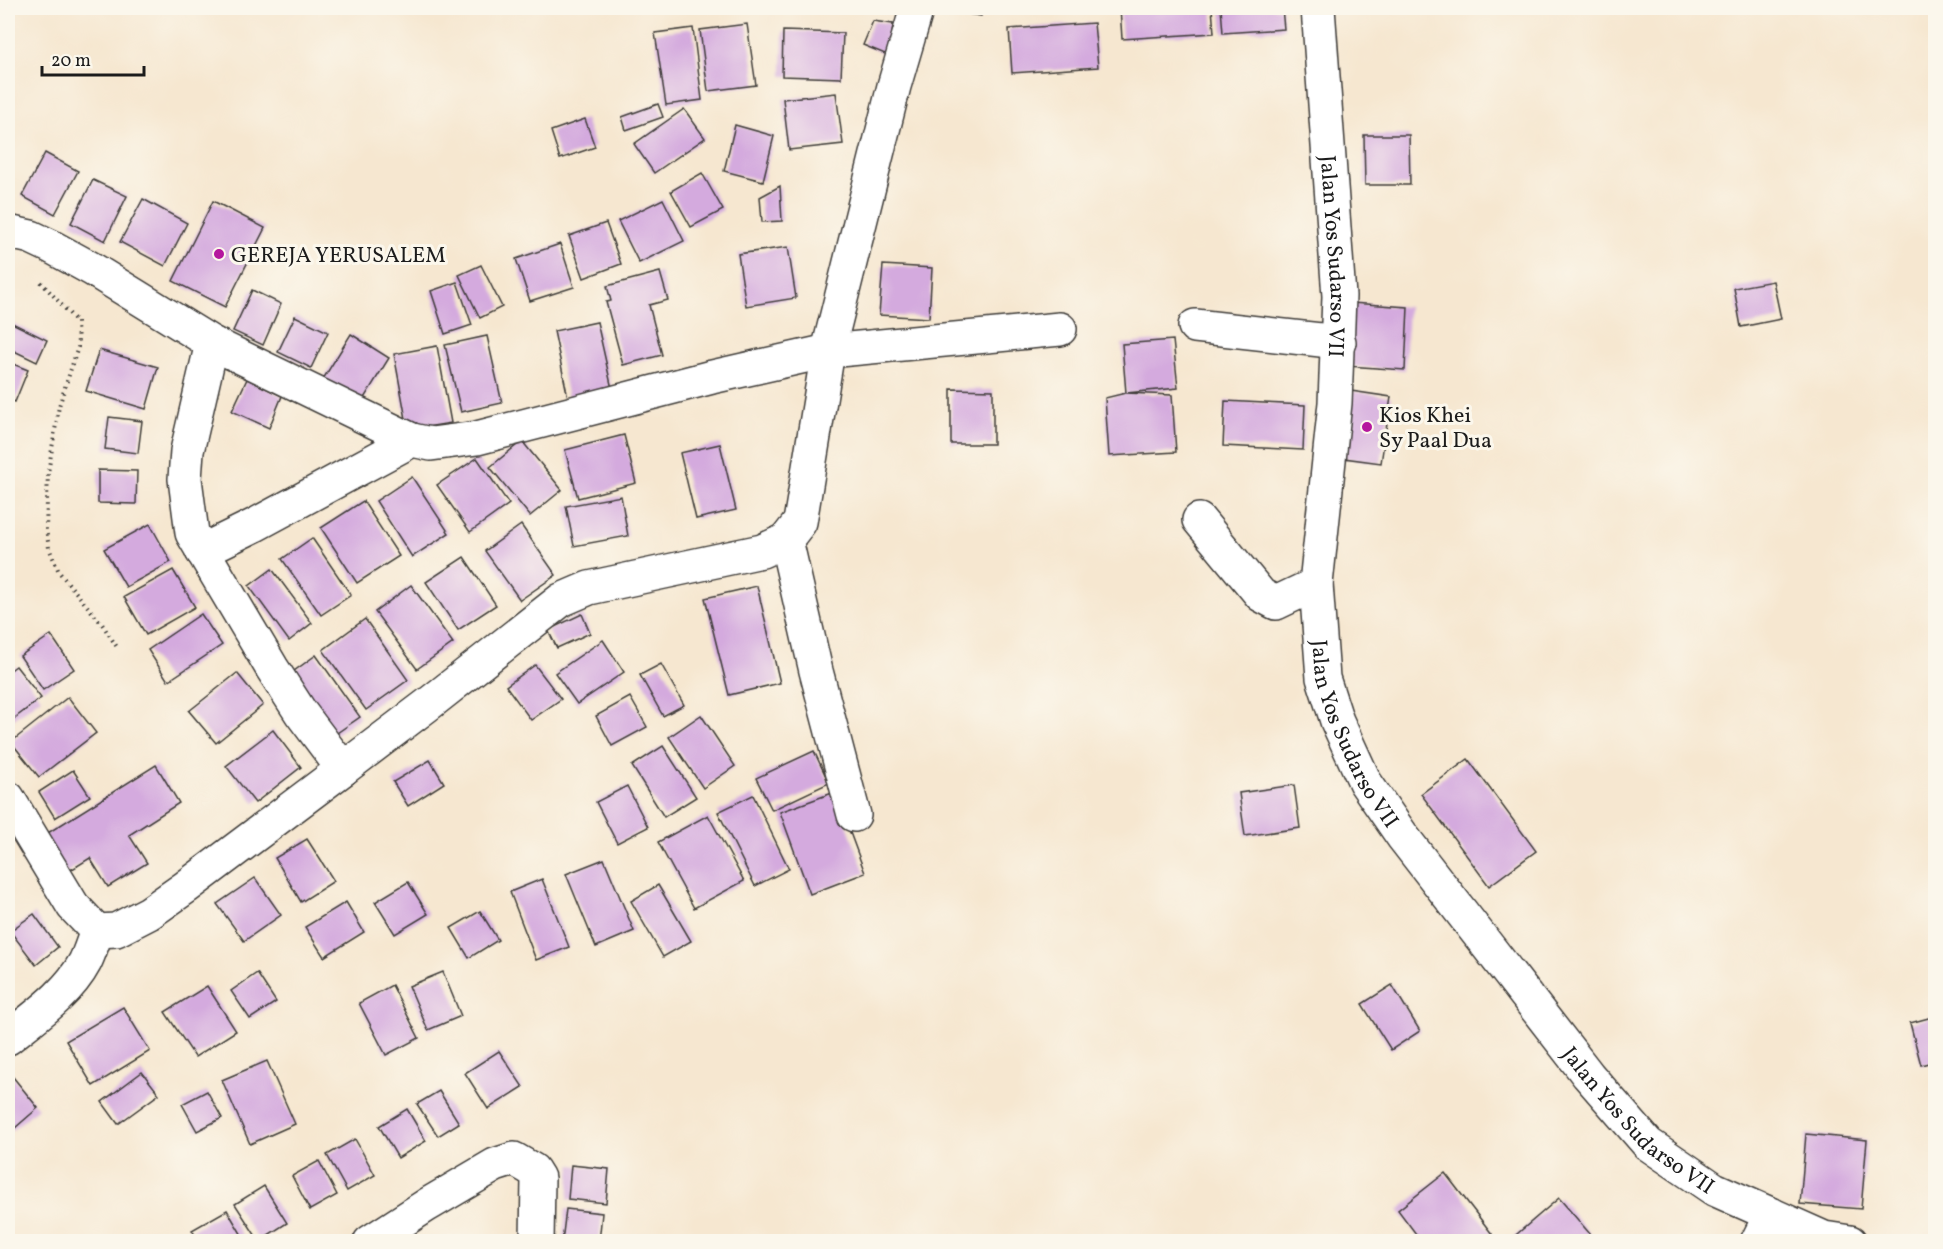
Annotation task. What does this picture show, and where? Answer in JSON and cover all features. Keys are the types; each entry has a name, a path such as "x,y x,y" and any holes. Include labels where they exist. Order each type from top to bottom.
{"street":[{"path":"96,931 116,930 148,913 186,888 430,703 561,600 589,588 762,551 786,540 801,522 828,351 894,86 917,8"},
{"name":"Jalan Yos Sudarso VII","path":"1318,8 1339,296 1339,342 1316,584 1323,678 1337,721 1365,782 1403,837 1588,1075 1648,1144 1764,1228 1850,1242"},
{"path":"8,235 14,233 31,237 50,246 92,269 212,343 412,440 431,444 477,438 689,383 828,351 1060,329"},
{"path":"1195,326 1339,342"},
{"path":"212,343 187,450 185,479 192,533 272,668 343,769"},
{"path":"202,551 412,440"},
{"path":"1199,520 1261,595 1275,603 1316,584"},
{"path":"786,540 816,671 854,815"},
{"path":"8,798 73,906 96,931"},
{"path":"8,1038 44,1010 66,988 85,962 96,931"},
{"path":"370,1242 495,1165 514,1160 533,1170 538,1178 537,1242"}],"path":[{"path":"39,280 77,322 78,347 59,406 48,473 46,529 49,548 59,572 117,646"}],"building":[{"path":"939,8 982,8 981,16 939,10"},
{"path":"1120,8 1212,8 1214,33 1122,39"},
{"path":"1221,8 1282,8 1284,29 1223,33"},
{"path":"873,21 893,24 890,56 863,45"},
{"path":"1094,23 1098,67 1012,73 1009,29"},
{"path":"747,24 756,85 708,91 700,30"},
{"path":"693,28 702,100 666,105 655,33"},
{"path":"783,31 843,33 841,78 782,76"},
{"path":"836,93 843,144 789,150 783,99"},
{"path":"658,104 663,117 626,130 622,117"},
{"path":"684,109 705,138 654,173 634,144"},
{"path":"585,119 595,147 560,159 551,131"},
{"path":"735,125 774,136 763,181 724,171"},
{"path":"1364,135 1409,135 1410,185 1365,185"},
{"path":"45,153 78,171 55,214 22,196"},
{"path":"702,173 723,210 691,227 671,191"},
{"path":"93,180 127,196 105,241 71,223"},
{"path":"780,186 782,221 762,222 760,197"},
{"path":"143,199 187,223 165,266 120,242"},
{"path":"663,199 684,241 639,263 618,221"},
{"name":"GEREJA YERUSALEM","path":"213,201 265,228 225,307 173,281"},
{"path":"606,223 621,264 584,278 569,236"},
{"path":"560,244 574,287 530,301 516,259"},
{"path":"788,247 796,298 746,306 738,254"},
{"path":"481,265 502,307 480,318 459,275"},
{"path":"883,265 932,268 929,318 879,315"},
{"path":"660,272 668,300 649,305 662,355 623,365 606,302 611,301 607,286"},
{"path":"1773,281 1781,319 1741,327 1734,288"},
{"path":"457,282 472,325 445,334 431,291"},
{"path":"252,290 281,304 263,345 233,331"},
{"path":"1351,303 1408,307 1405,370 1348,366"},
{"path":"295,316 328,332 311,368 278,352"},
{"path":"8,321 47,340 37,362 8,348"},
{"path":"597,322 612,389 568,398 554,331"},
{"path":"351,334 389,358 358,408 320,384"},
{"path":"487,336 502,403 461,412 445,345"},
{"path":"1173,340 1178,388 1126,393 1122,344"},
{"path":"437,346 451,423 408,430 394,354"},
{"path":"99,350 158,367 146,409 86,391"},
{"path":"8,362 28,370 15,402 8,399"},
{"path":"247,379 282,396 269,428 232,411"},
{"path":"951,389 993,390 993,444 951,444"},
{"name":"Kios Khei Sy Paal Dua","path":"1351,391 1391,397 1381,463 1344,458"},
{"path":"1126,393 1172,395 1176,452 1109,456 1105,398"},
{"path":"1225,401 1305,405 1303,450 1223,446"},
{"path":"109,417 142,421 138,453 105,449"},
{"path":"624,435 636,483 578,498 565,450"},
{"path":"522,441 562,490 530,516 490,467"},
{"path":"720,444 736,510 696,519 680,453"},
{"path":"477,458 509,504 470,532 437,485"},
{"path":"98,470 137,471 136,504 98,503"},
{"path":"412,477 449,533 412,557 376,501"},
{"path":"621,496 628,536 574,546 566,506"},
{"path":"363,501 399,556 357,583 321,528"},
{"path":"150,524 171,562 126,587 104,549"},
{"path":"521,525 556,575 520,600 485,551"},
{"path":"312,538 351,595 321,615 282,559"},
{"path":"464,557 496,605 458,630 426,582"},
{"path":"272,569 312,623 289,641 249,586"},
{"path":"173,570 195,607 146,635 124,597"},
{"path":"411,585 453,643 417,669 375,612"},
{"path":"757,586 780,683 729,695 705,598"},
{"path":"201,614 222,645 168,681 148,650"},
{"path":"582,614 590,633 557,648 548,630"},
{"path":"365,619 408,680 366,710 323,650"},
{"path":"51,635 74,669 43,690 20,656"},
{"path":"603,640 624,672 577,704 555,673"},
{"path":"316,655 360,717 334,735 290,674"},
{"path":"661,664 684,705 663,716 640,675"},
{"path":"535,665 561,699 531,720 506,686"},
{"path":"16,666 41,698 8,723 8,672"},
{"path":"237,673 263,705 216,743 189,711"},
{"path":"68,697 96,733 39,777 11,742"},
{"path":"630,697 647,727 612,746 596,716"},
{"path":"701,715 735,766 703,788 669,737"},
{"path":"273,730 301,767 255,803 226,766"},
{"path":"663,746 696,797 664,817 632,766"},
{"path":"814,751 829,783 772,810 756,778"},
{"path":"1468,759 1536,851 1489,886 1421,794"},
{"path":"430,760 444,783 408,806 393,782"},
{"path":"156,765 179,803 129,835 147,863 108,887 90,858 66,873 43,836"},
{"path":"73,770 90,796 55,818 39,792"},
{"path":"1294,785 1300,828 1245,836 1239,793"},
{"path":"627,786 648,827 617,843 596,802"},
{"path":"835,792 865,873 810,894 780,812"},
{"path":"753,795 789,869 755,886 718,812"},
{"path":"708,815 744,881 694,908 658,842"},
{"path":"307,839 334,881 301,902 275,858"},
{"path":"604,859 634,931 596,947 566,874"},
{"path":"255,878 281,915 244,941 217,904"},
{"path":"542,879 569,947 536,960 510,892"},
{"path":"408,882 428,914 395,934 375,902"},
{"path":"658,885 691,941 663,957 631,901"},
{"path":"346,902 364,932 324,957 305,927"},
{"path":"480,911 498,940 469,958 451,928"},
{"path":"34,914 58,947 36,965 10,931"},
{"path":"443,972 461,1016 428,1030 409,986"},
{"path":"257,973 276,1002 250,1019 231,991"},
{"path":"392,985 419,1038 386,1055 359,1003"},
{"path":"1392,985 1420,1031 1391,1050 1362,1004"},
{"path":"207,986 236,1031 195,1057 165,1012"},
{"path":"123,1007 150,1051 93,1086 66,1041"},
{"path":"1936,1016 1936,1061 1921,1065 1910,1023"},
{"path":"499,1051 523,1087 488,1109 465,1073"},
{"path":"267,1061 295,1124 250,1144 222,1080"},
{"path":"142,1072 159,1094 118,1124 102,1102"},
{"path":"13,1077 38,1108 8,1134 8,1081"},
{"path":"207,1091 222,1118 197,1131 182,1104"},
{"path":"439,1091 459,1123 438,1136 417,1104"},
{"path":"407,1109 426,1141 398,1158 379,1126"},
{"path":"1806,1134 1867,1140 1861,1209 1800,1204"},
{"path":"355,1139 375,1175 347,1191 327,1155"},
{"path":"319,1161 337,1195 310,1210 292,1176"},
{"path":"571,1165 609,1169 606,1203 568,1199"},
{"path":"1445,1173 1492,1234 1483,1242 1422,1242 1398,1210"},
{"path":"264,1186 287,1223 259,1241 235,1204"},
{"path":"1559,1198 1597,1242 1512,1242 1510,1240"},
{"path":"566,1209 602,1213 599,1242 562,1242"},
{"path":"227,1210 246,1242 199,1242 192,1230"}],"place":[{"name":"GEREJA YERUSALEM","path":"219,254"},
{"name":"Kios Khei Sy Paal Dua","path":"1367,427"}]}
